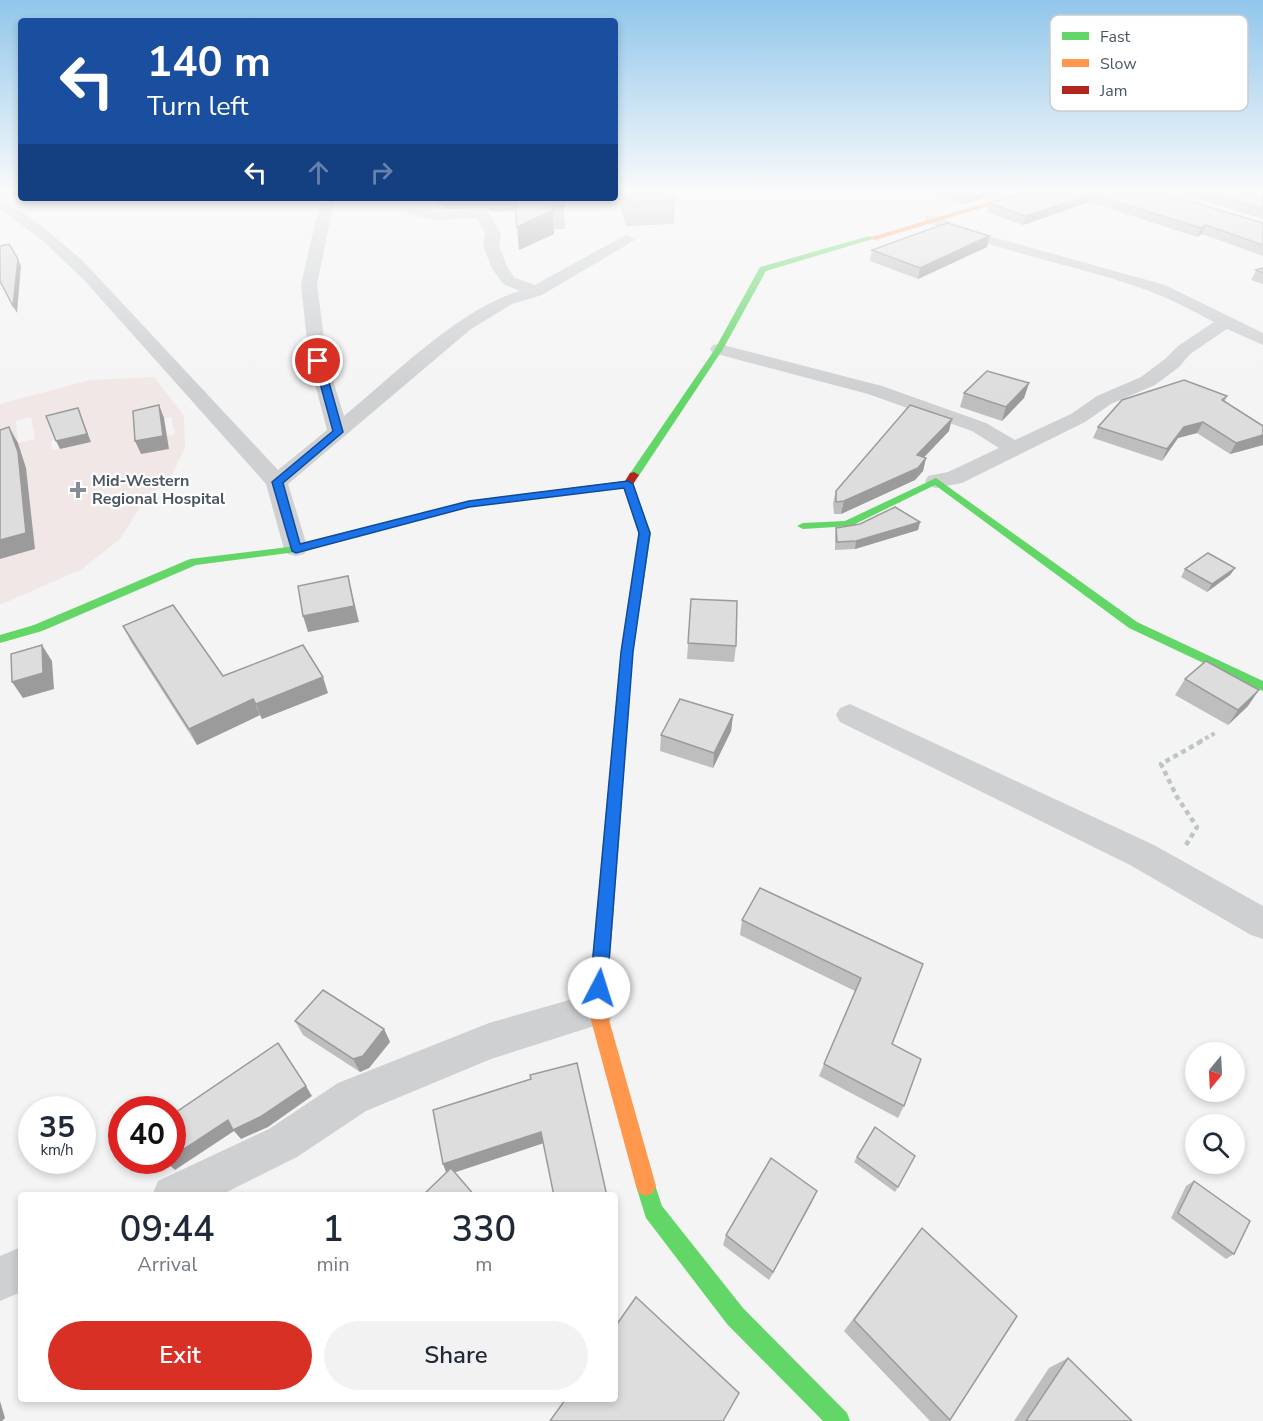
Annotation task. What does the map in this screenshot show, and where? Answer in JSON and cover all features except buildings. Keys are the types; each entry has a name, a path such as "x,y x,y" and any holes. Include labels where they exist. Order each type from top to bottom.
{"street":[{"path":"71,256 92,276 116,306 277,482 296,549"},
{"path":"315,256 309,284 318,361 338,432"},
{"path":"495,256 499,267 509,281 536,291"},
{"path":"277,482 465,325 506,300 536,291 598,256"},
{"path":"0,639 38,628 194,562 296,549 469,504 628,484 719,349 763,269 806,256"},
{"path":"1044,256 1141,283 1184,298 1225,322 1263,340"},
{"path":"803,526 847,524 936,481 954,478 1015,449 1078,418 1104,400 1148,381 1172,363 1184,350 1225,322"},
{"path":"719,349 875,390 979,426 1015,449"},
{"path":"936,481 1133,625 1263,686"},
{"path":"628,484 645,533 627,652 597,1009 653,1210 735,1316 834,1419"},
{"path":"849,715 1131,849 1263,924"},
{"path":"181,1192 283,1143 352,1097 489,1041 597,1009"},
{"path":"0,1279 18,1270"}],"path":[{"path":"1170,871 1197,827 1177,797 1161,764 1217,732"}],"shaded area":[{"name":"Mid-Western Regional Hospital","path":"154,377 184,416 185,448 172,475 142,504 120,539 82,569 0,605 0,559 35,549 0,516 0,404 90,380","holes":["31,417 35,439 18,443 16,421","171,417 175,434 139,442 136,424","88,433 90,442 52,450 51,441"]}],"traffic: fast":[{"path":"634,475 719,349 763,269 808,256"},
{"path":"803,526 847,524 936,481 1133,625 1263,686"},
{"path":"610,854 627,652 645,533 628,484"},
{"path":"0,639 38,628 194,562 296,549 407,520"},
{"path":"646,1186 653,1211 735,1316 839,1421"}],"traffic: slow":[{"path":"610,854 597,1009 646,1186"}],"traffic: jam":[{"path":"407,520 469,504 628,484 634,475"}],"place":[{"name":"Mid-Western Regional Hospital","path":"78,490"}],"route":[{"path":"318,361 338,432 277,482 296,549 469,504 628,484 645,533 627,652 599,988"}]}
